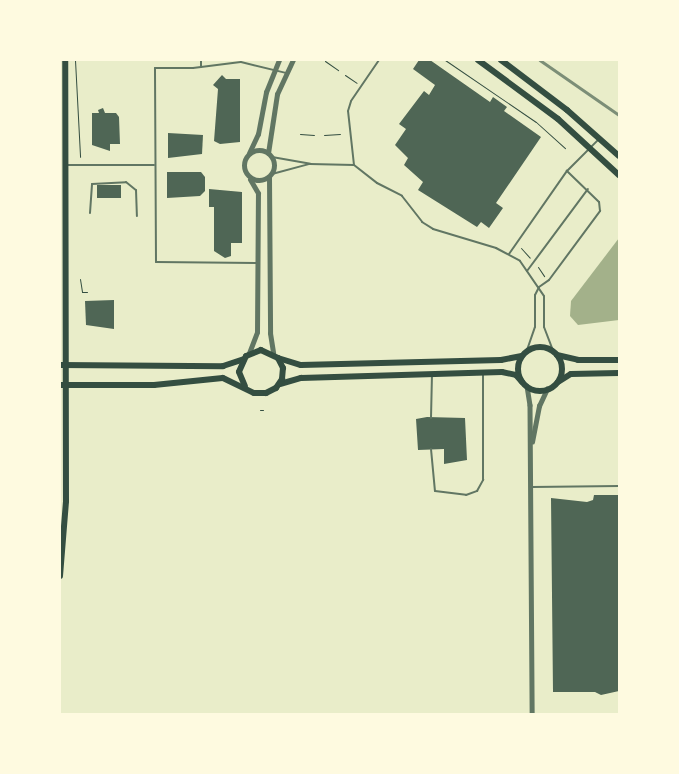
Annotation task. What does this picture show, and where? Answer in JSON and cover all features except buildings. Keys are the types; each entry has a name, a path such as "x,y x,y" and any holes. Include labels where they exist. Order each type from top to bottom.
{"main road":[{"path":"60,576 66,502 63,385 66,164 65,60"},
{"path":"478,60 558,119 619,175"},
{"path":"501,60 600,138 619,156"},
{"path":"525,384 518,369 522,356 527,350 540,346 578,360 619,360"},
{"path":"244,386 239,372 244,359 250,353 261,350 301,365 501,360 522,356"},
{"path":"555,353 561,373 555,384"},
{"path":"276,355 283,371 279,385"},
{"path":"63,365 223,366 244,359"},
{"path":"63,385 154,385 212,378 230,380 262,394 279,385 301,378 509,373 525,384 547,389 571,374 619,373"}],"street":[{"path":"250,353 257,332 258,193 243,166 258,134 266,92 279,60"},
{"path":"276,355 270,333 270,155 272,116 286,73 293,60"},
{"path":"249,153 258,150 270,155"},
{"path":"250,179 260,181 270,175"},
{"path":"525,384 530,398 532,714"},
{"path":"531,453 539,406 547,389"}],"lane":[{"path":"201,60 201,67"},
{"path":"354,165 348,111 351,101 379,60"},
{"path":"257,263 156,262 155,68 201,67 241,62 286,73"},
{"path":"509,254 567,171 600,138"},
{"path":"270,155 310,164 354,165 377,183 402,196 422,222 433,229 509,254 527,271 544,296 545,334 555,353"},
{"path":"66,164 155,165"},
{"path":"270,175 310,164"},
{"path":"527,350 535,327 535,296 539,287 549,280 598,215 599,202 588,189 567,171"},
{"path":"90,213 92,184 126,182 136,190 137,216"},
{"path":"527,271 588,189"},
{"path":"432,449 435,492 466,495 477,491 483,480 483,373"},
{"path":"431,418 432,375"},
{"path":"530,487 619,486"}],"path":[{"path":"75,60 80,157"},
{"path":"325,60 338,70"},
{"path":"445,60 536,122 565,148"},
{"path":"345,74 358,84"},
{"path":"300,134 314,135"},
{"path":"306,134 306,139"},
{"path":"324,135 340,134"},
{"path":"520,248 530,258"},
{"path":"537,266 546,278"},
{"path":"80,279 82,292 87,292"}],"shaded area":[{"path":"619,238 619,320 578,325 570,316 571,301"}],"railway":[{"path":"540,60 619,115"}]}
